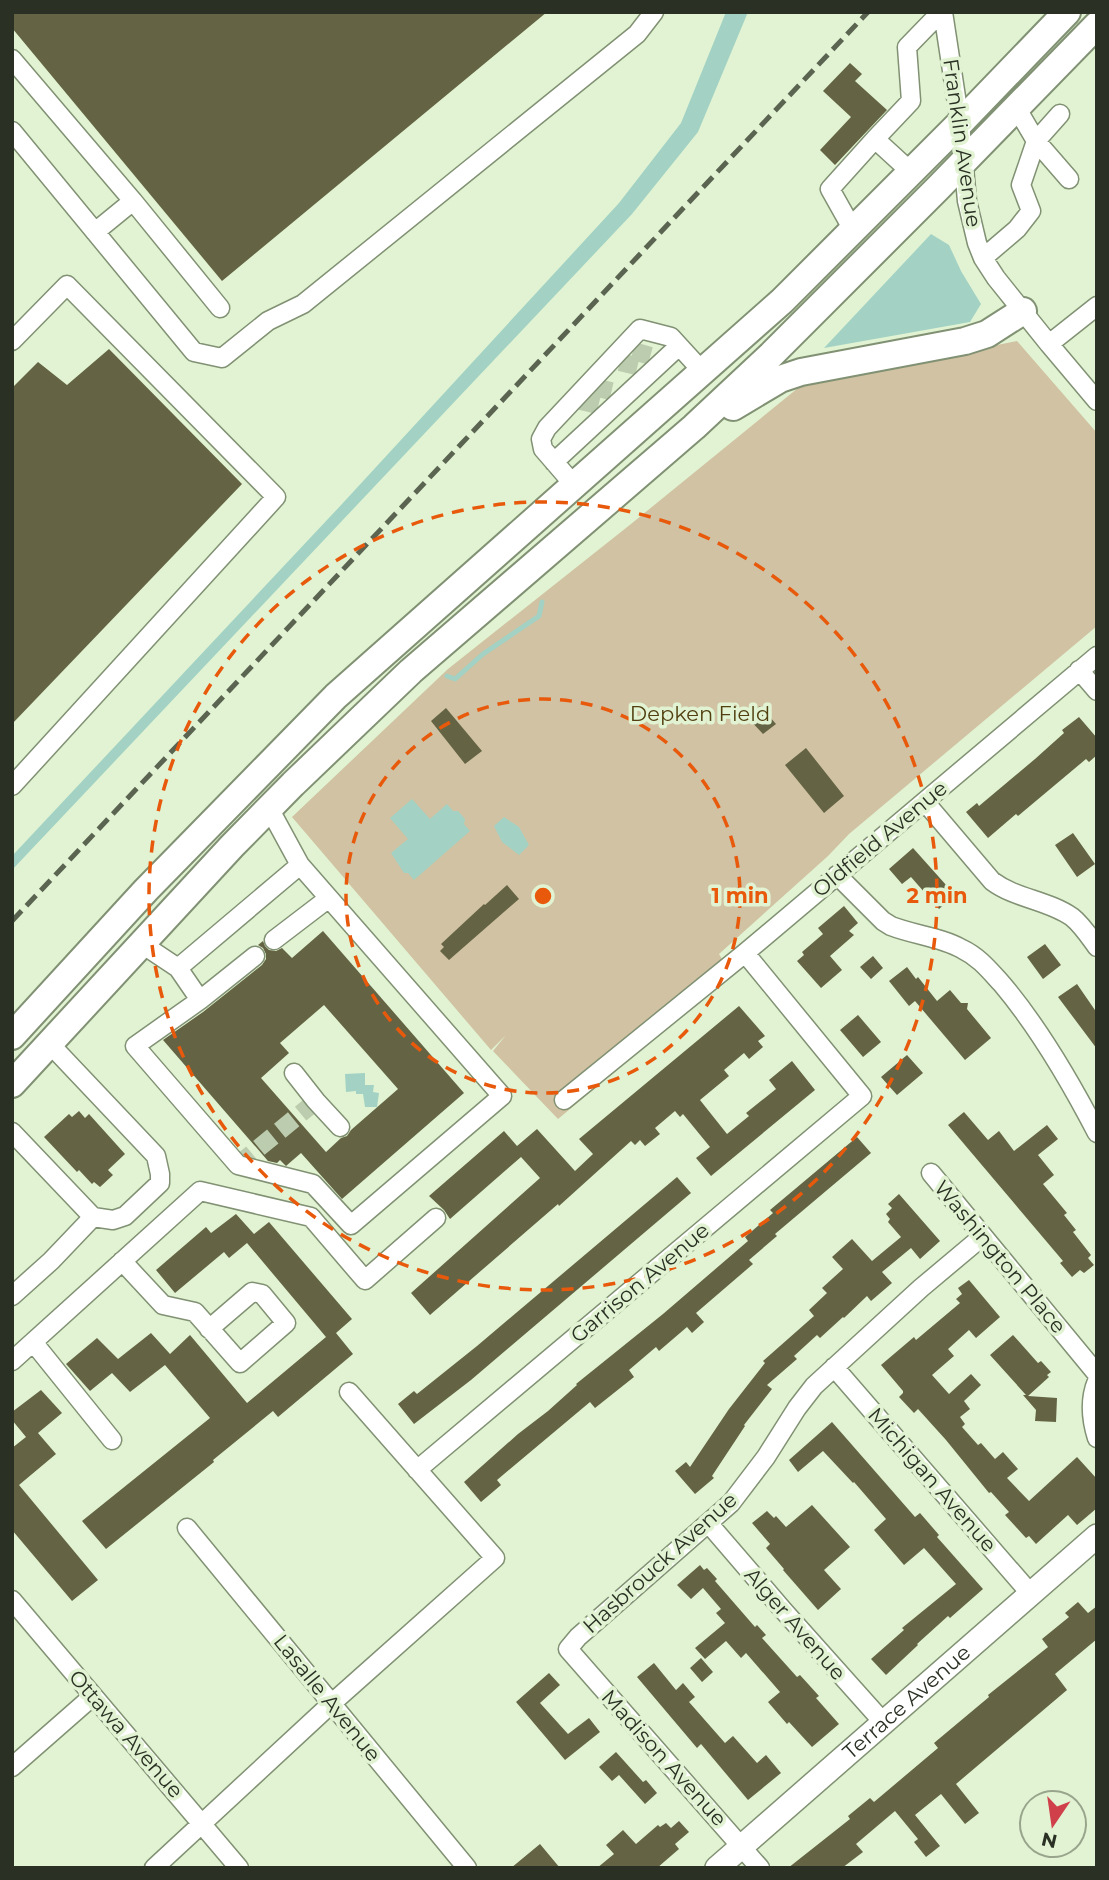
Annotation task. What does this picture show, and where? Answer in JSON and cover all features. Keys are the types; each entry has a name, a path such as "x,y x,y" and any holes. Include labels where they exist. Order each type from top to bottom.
{"highway":[{"path":"12,1036 146,890 336,696 782,301 1067,12"},
{"path":"12,1084 269,808 411,671 694,427 771,355 1097,24"},
{"path":"694,427 780,379 863,359 965,341 987,334 1023,311"}],"main road":[{"name":"Terrace Avenue","path":"717,1868 1097,1536"}],"street":[{"path":"12,131 194,352 222,358 268,321 303,304 637,34 654,12"},
{"path":"853,230 830,189 911,102 907,47 942,12"},
{"name":"Franklin Avenue","path":"942,12 960,123 967,201 972,227 983,258 996,278 1097,401"},
{"path":"12,59 220,308"},
{"path":"1016,107 1036,141 1069,179"},
{"path":"983,258 1017,229 1031,211 1021,186 1036,141 1059,114"},
{"path":"876,139 911,172"},
{"path":"95,232 133,201"},
{"path":"12,341 67,285 276,497 12,786"},
{"path":"1049,344 1097,306"},
{"path":"554,462 614,400 637,359 640,329 671,337 703,372"},
{"path":"575,485 543,449 541,439 547,428 584,393 637,359 679,346"},
{"name":"Oldfield Avenue","path":"564,1100 744,953 1097,656"},
{"path":"1079,670 1097,691"},
{"path":"925,802 992,881 1003,889 1065,913 1081,926 1097,947"},
{"path":"269,808 300,865 502,1096 333,1242"},
{"path":"178,968 300,865"},
{"path":"837,875 891,926 961,948 986,966 1034,1028 1065,1075 1097,1133"},
{"path":"274,940 329,898"},
{"path":"142,944 178,968 200,1000"},
{"name":"Garrison Avenue","path":"417,1471 862,1096 744,953"},
{"path":"255,956 200,1000 135,1046 238,1165 313,1184 351,1225"},
{"path":"12,1132 93,1217 113,1220 125,1216 160,1182 156,1156 49,1043"},
{"path":"294,1073 340,1126"},
{"name":"Washington Place","path":"931,1173 1097,1374"},
{"path":"12,1361 200,1191 311,1217 365,1280 436,1219"},
{"path":"12,1296 51,1261 93,1217"},
{"name":"Hasbrouck Avenue","path":"568,1649 578,1637 732,1503 814,1386 921,1288 983,1236"},
{"path":"122,1261 163,1305 195,1312 209,1329"},
{"path":"33,1342 112,1440"},
{"name":"Michigan Avenue","path":"834,1367 1030,1593"},
{"path":"1097,1381 1091,1405 1092,1424 1097,1438"},
{"path":"154,1868 331,1704 495,1558 349,1392"},
{"name":"Alger Avenue","path":"709,1524 883,1722"},
{"name":"Lasalle Avenue","path":"187,1528 467,1868"},
{"name":"Ottawa Avenue","path":"12,1600 19,1621 93,1696 239,1868"},
{"name":"Madison Avenue","path":"568,1649 760,1868"},
{"path":"12,1767 93,1696"}],"green space":[{"name":"Depken Field","path":"1017,341 1097,433 1097,626 849,834 719,954 731,975 558,1119 493,1051 506,1035 491,1050 292,817 448,669 803,384"}],"water":[{"path":"726,12 748,12 698,132 632,214 12,870 12,856 619,203 681,123"},
{"path":"931,234 949,245 981,304 970,322 824,348"},
{"path":"412,799 430,819 447,804 465,819 464,824 470,831 414,880 408,873 404,873 391,853 408,839 390,818"},
{"path":"504,817 519,827 529,845 519,855 502,842 494,826"},
{"path":"365,1073 365,1085 374,1085 373,1092 379,1093 377,1107 365,1107 363,1094 356,1094 356,1091 346,1092 345,1074"}],"building":[{"path":"12,12 547,12 222,281 12,28"},
{"path":"850,63 862,74 855,81 887,110 835,165 820,150 851,117 823,91"},
{"path":"109,349 242,484 12,724 12,388 38,362 67,385"},
{"path":"760,706 776,724 763,734 747,717"},
{"path":"446,708 482,751 465,764 431,721"},
{"path":"1079,717 1097,738 1097,755 1089,762 1086,759 988,838 966,812 977,803 979,806 1035,759 1064,733 1062,730"},
{"path":"806,748 844,796 824,813 785,765"},
{"path":"1073,833 1095,864 1077,877 1055,845"},
{"path":"913,848 955,895 939,909 911,877 902,884 889,869"},
{"path":"507,885 519,899 449,960 440,951 444,947 441,944"},
{"path":"844,906 858,923 849,931 854,935 830,956 842,970 821,988 797,961 804,955 802,952 823,934 818,928"},
{"path":"323,931 464,1093 342,1199 301,1153 286,1166 280,1160 277,1163 268,1161 163,1040 262,965 266,954 258,945 263,941 269,950 282,948 292,958","holes":["324,1005 398,1089 326,1152 261,1078 289,1053 280,1043"]},
{"path":"1045,944 1061,965 1043,979 1027,957"},
{"path":"873,956 883,968 871,979 860,967"},
{"path":"907,967 937,1001 950,990 961,1003 968,1003 967,1009 991,1038 965,1060 915,1001 909,1006 889,981"},
{"path":"1077,984 1097,1013 1097,1049 1058,997"},
{"path":"739,1006 765,1036 758,1041 763,1047 749,1059 744,1053 724,1070 729,1076 700,1100 727,1134 749,1116 746,1113 776,1089 769,1080 792,1061 815,1090 711,1176 696,1158 710,1147 683,1114 680,1117 675,1111 655,1128 660,1134 645,1146 640,1140 635,1145 631,1141 430,1315 411,1293 540,1178 521,1157 450,1219 429,1196 504,1131 517,1146 537,1129 575,1171 593,1154 579,1139"},
{"path":"858,1015 881,1042 863,1057 840,1030"},
{"path":"907,1055 923,1073 897,1095 881,1077"},
{"path":"79,1111 85,1118 89,1114 125,1154 108,1170 113,1175 100,1187 94,1182 92,1184 79,1170 77,1172 44,1137 69,1114 72,1117"},
{"path":"964,1112 988,1140 999,1131 1014,1151 1047,1125 1058,1139 1038,1155 1054,1175 1043,1184 1067,1213 1064,1215 1076,1230 1073,1232 1091,1255 1088,1258 1094,1265 1084,1273 1080,1270 1072,1277 1060,1263 1063,1261 948,1125"},
{"path":"857,1137 871,1153 775,1234 777,1236 749,1260 753,1264 696,1313 704,1322 692,1333 687,1327 659,1351 656,1347 629,1370 634,1377 595,1408 590,1402 497,1480 501,1485 481,1502 464,1482 576,1384 748,1241 745,1237 773,1213 770,1210"},
{"path":"677,1177 691,1193 471,1380 414,1424 398,1404 414,1391 417,1394 477,1346"},
{"path":"899,1194 940,1241 920,1259 911,1248 882,1272 892,1283 871,1301 867,1296 820,1338 817,1335 794,1356 797,1359 767,1385 772,1389 744,1425 712,1476 714,1478 695,1494 675,1471 686,1462 690,1467 729,1409 765,1363 763,1361 814,1316 809,1310 827,1293 822,1288 843,1269 832,1257 852,1239 872,1261 901,1237 888,1222 890,1219 886,1214 892,1208 888,1204"},
{"path":"236,1214 254,1234 269,1222 352,1319 336,1333 353,1354 278,1417 273,1411 106,1549 82,1521 210,1418 165,1365 130,1392 112,1373 90,1391 66,1364 97,1338 118,1359 151,1333 170,1354 190,1335 247,1403 326,1337 247,1243 229,1258 224,1252 175,1293 156,1270 206,1227 211,1233"},
{"path":"969,1280 1000,1317 976,1338 969,1330 948,1349 954,1356 932,1375 949,1394 971,1374 981,1385 964,1401 970,1409 960,1417 965,1424 962,1427 995,1459 1003,1452 1018,1469 1007,1478 1029,1501 1077,1457 1097,1479 1097,1508 1077,1525 1068,1515 1036,1544 1029,1536 1026,1538 1005,1515 1009,1512 991,1492 989,1493 918,1409 914,1413 899,1397 903,1391 881,1365 960,1303 956,1299 962,1294 958,1288"},
{"path":"1013,1335 1038,1363 1041,1361 1051,1372 1028,1396 1057,1398 1056,1422 1035,1421 1036,1410 1023,1395 1026,1395 990,1355"},
{"path":"41,1390 62,1413 38,1433 56,1454 19,1485 98,1580 72,1601 12,1530 12,1448 26,1437 12,1420 12,1412"},
{"path":"832,1422 915,1517 920,1513 939,1535 937,1537 983,1589 950,1618 948,1616 886,1675 871,1659 904,1630 902,1628 956,1584 924,1548 904,1565 874,1530 886,1519 823,1451 798,1472 789,1460"},
{"path":"812,1505 850,1547 824,1570 841,1589 818,1610 766,1548 770,1544 752,1523 767,1511 786,1527"},
{"path":"700,1565 704,1570 707,1568 755,1627 757,1625 766,1635 762,1638 797,1677 800,1675 819,1696 816,1698 839,1724 812,1747 768,1702 780,1692 746,1653 741,1658 726,1641 705,1659 695,1648 725,1623 716,1613 721,1609 703,1588 691,1599 677,1585"},
{"path":"1078,1602 1088,1613 1097,1606 1097,1639 1055,1674 1067,1690 956,1784 979,1813 965,1824 941,1794 915,1815 940,1846 926,1857 914,1842 918,1839 895,1811 856,1844 863,1852 842,1868 788,1868 850,1819 848,1816 870,1798 874,1802 938,1748 934,1743 1048,1647 1042,1639 1069,1617 1065,1613"},
{"path":"701,1658 713,1672 702,1682 690,1668"},
{"path":"654,1663 676,1690 683,1683 695,1697 689,1702 725,1743 733,1736 757,1763 766,1755 781,1773 748,1800 701,1744 697,1748 637,1677"},
{"path":"549,1673 560,1685 540,1703 568,1734 589,1718 600,1732 565,1760 516,1702"},
{"path":"616,1752 643,1782 646,1780 657,1793 645,1804 619,1775 612,1781 599,1767"},
{"path":"679,1821 689,1832 675,1844 679,1849 657,1868 597,1868 614,1854 606,1845 623,1830 636,1844 658,1825 660,1827 666,1823 671,1828"},
{"path":"540,1844 560,1868 511,1868"}],"waterway":[{"path":"447,676 455,679 483,654 539,616 542,602"}],"tunnel":[{"path":"633,351 651,356"},
{"path":"620,362 640,367"},
{"path":"594,387 615,392"},
{"path":"581,401 602,406"},
{"path":"238,1165 316,1101"}],"railway":[{"path":"12,921 868,12"}]}
